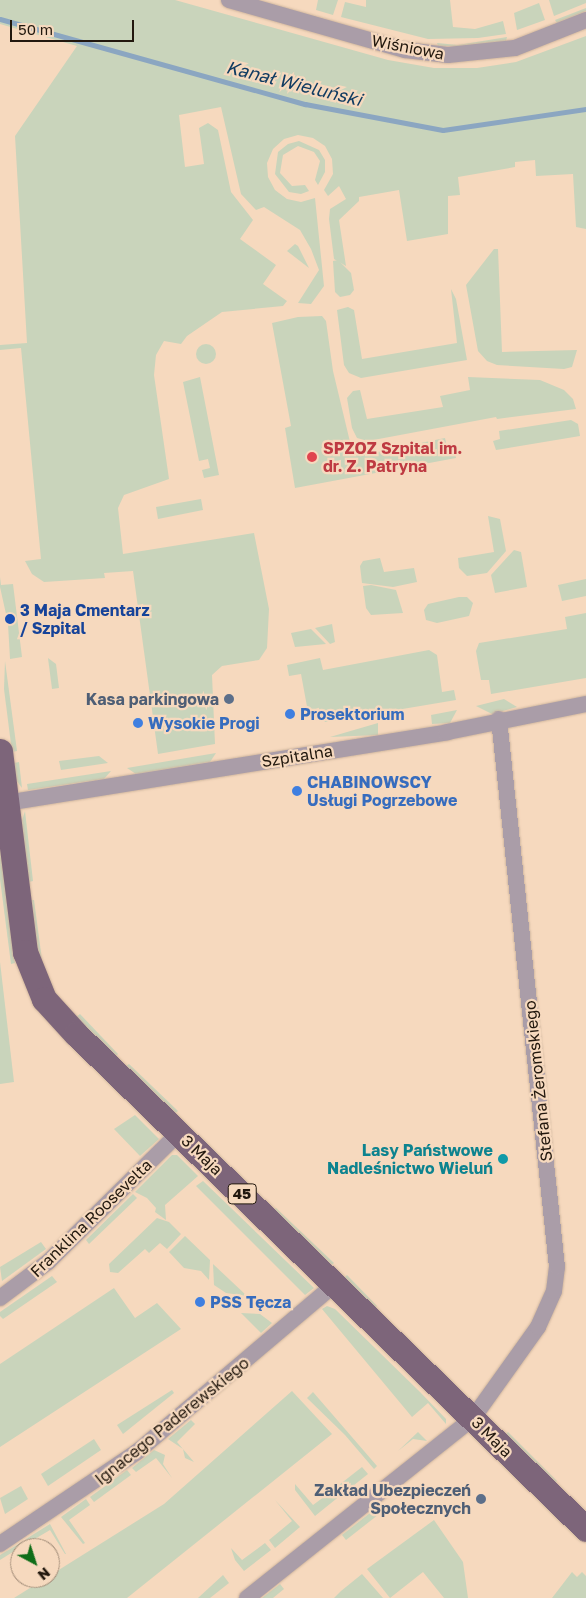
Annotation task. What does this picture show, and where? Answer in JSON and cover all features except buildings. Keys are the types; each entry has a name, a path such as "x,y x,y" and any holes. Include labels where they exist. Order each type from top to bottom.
{"main road":[{"name":"3 Maja","path":"0,751 24,944 36,986 76,1034 586,1529"}],"street":[{"name":"Wiśniowa","path":"229,0 404,50 448,55 515,48 586,20"},
{"name":"Szpitalna","path":"6,803 447,732 499,719 586,704"},
{"name":"Stefana Żeromskiego","path":"247,1598 473,1418 538,1327 551,1300 557,1267 499,719"},
{"name":"Franklina Roosevelta","path":"0,1298 48,1262 179,1133"},
{"name":"Ignacego Paderewskiego","path":"0,1544 137,1452 335,1284"}],"green space":[{"path":"0,0 175,0 388,60 434,68 477,68 516,62 586,36 586,229 576,227 573,174 536,176 535,160 515,162 515,167 458,177 460,195 448,196 448,234 407,241 399,190 359,197 359,201 339,220 346,266 334,259 329,219 330,209 346,199 339,186 328,196 324,190 333,174 332,159 325,146 313,138 298,135 284,139 273,149 267,163 268,177 275,190 287,199 301,202 315,198 324,286 311,304 298,303 319,270 311,249 300,230 264,207 256,210 241,194 221,107 179,115 185,167 204,164 199,128 208,123 218,130 231,192 253,220 240,239 276,265 263,284 287,301 283,306 222,312 187,336 181,344 164,341 156,355 154,375 169,479 124,495 118,508 123,554 254,533 269,609 267,648 259,660 222,666 212,675 215,744 158,754 133,571 104,573 105,578 44,582 32,574 25,561 41,559 21,348 0,350 0,345 27,343 15,136 77,46 0,24"},
{"path":"318,0 338,0 333,15 316,10"},
{"path":"366,0 450,0 453,27 475,29 503,21 506,34 478,38 428,39 341,17 345,2 366,7"},
{"path":"549,0 586,0 586,3 554,16"},
{"path":"539,3 545,20 517,30 514,13"},
{"path":"586,8 586,11 557,23 555,20"},
{"path":"507,37 506,41 468,46 438,46 437,43 458,45"},
{"path":"299,141 319,150 325,160 325,172 318,185 315,180 320,161 314,152 298,146 283,155 280,173 292,186 305,185 309,191 301,194 289,192 275,174 278,152 288,144"},
{"path":"295,244 298,246 309,268 287,251"},
{"path":"494,249 498,249 502,352 577,350 572,367 564,369 497,365 487,361 478,351 466,285"},
{"path":"338,260 351,273 354,290 350,295 340,297 335,292 333,261"},
{"path":"451,289 456,299 467,360 361,378 349,373 344,365 337,310 348,307 354,310 362,359 457,343"},
{"path":"322,316 326,321 333,371 351,446 367,454 445,438 447,447 454,448 456,458 295,488 285,428 291,426 272,323 298,317"},
{"path":"206,344 213,347 216,354 213,361 206,364 199,361 196,354 199,347"},
{"path":"200,377 219,475 204,478 202,470 210,468 208,459 199,461 183,382"},
{"path":"468,377 540,380 564,390 573,399 576,409 497,419 496,417 368,441 357,438 352,428 347,398 353,391 360,390 367,419 443,407 440,396 470,390"},
{"path":"571,420 578,424 580,436 496,450 493,441 500,439 499,431"},
{"path":"201,499 203,510 158,519 156,507"},
{"path":"488,516 500,519 506,551 487,573 467,576 459,568 458,558 494,552"},
{"path":"514,550 521,552 527,587 495,593 491,575"},
{"path":"380,558 384,572 414,568 417,582 393,587 362,583 360,566 363,561"},
{"path":"0,577 1,585 13,584 22,657 10,659 8,624 13,623 12,614 6,614 0,587"},
{"path":"586,579 586,596 562,601 558,585"},
{"path":"371,585 396,590 403,613 371,615 366,608 363,586"},
{"path":"467,597 473,603 469,616 437,623 426,620 424,610 428,604"},
{"path":"586,613 586,678 491,694 489,680 481,680 476,651 479,643 567,629 565,617"},
{"path":"332,624 335,642 330,644 315,628"},
{"path":"311,629 326,644 295,647 291,633"},
{"path":"429,650 437,655 442,692 454,690 456,700 325,722 313,711 308,712 301,674 289,676 287,665 320,658 323,670"},
{"path":"48,658 56,664 59,688 52,689"},
{"path":"5,661 17,751 12,752 4,689"},
{"path":"504,699 517,707 492,714 476,706"},
{"path":"457,710 450,723 432,724 431,715"},
{"path":"378,723 378,735 330,737"},
{"path":"216,753 210,762 136,774 127,768"},
{"path":"99,756 108,763 61,770 59,761"},
{"path":"19,762 22,788 16,780 14,763"},
{"path":"111,771 104,779 28,790 27,784"},
{"path":"25,811 33,881 29,882 21,824"},
{"path":"0,839 15,963 11,964 0,879"},
{"path":"31,900 34,900 42,960 36,948"},
{"path":"0,962 14,1082 0,1084"},
{"path":"80,1014 118,1054 116,1056 76,1017"},
{"path":"129,1064 178,1111 174,1114 126,1066"},
{"path":"135,1115 159,1139 140,1156 114,1129"},
{"path":"172,1155 177,1155 198,1176 165,1205 166,1220 155,1212 156,1208 147,1198 135,1192"},
{"path":"203,1181 314,1288 305,1295 196,1186"},
{"path":"133,1194 137,1198 89,1244 86,1240"},
{"path":"276,1208 334,1263 330,1266 273,1210"},
{"path":"157,1218 169,1222 181,1234 167,1249 160,1243 149,1253 145,1249 118,1273 110,1272 109,1264"},
{"path":"185,1236 210,1260 209,1280 201,1271 184,1268 169,1252"},
{"path":"41,1242 46,1249 2,1281 0,1267"},
{"path":"213,1264 247,1296 226,1293 214,1285"},
{"path":"347,1275 377,1306 374,1309 344,1278"},
{"path":"52,1276 57,1282 3,1319 0,1316 0,1312"},
{"path":"114,1288 135,1318 157,1303 181,1329 0,1447 0,1364"},
{"path":"327,1306 335,1309 420,1392 446,1419 446,1424 428,1403 412,1417 322,1309"},
{"path":"241,1313 260,1314 272,1323 261,1333"},
{"path":"172,1390 174,1393 123,1434 117,1425"},
{"path":"292,1391 332,1434 127,1598 14,1598 30,1588 60,1588 60,1569 164,1504"},
{"path":"313,1392 377,1466 374,1469 345,1435 307,1398"},
{"path":"191,1420 195,1424 177,1442 183,1449 168,1439"},
{"path":"418,1432 427,1441 413,1439 398,1451"},
{"path":"508,1432 557,1481 555,1483 505,1435"},
{"path":"94,1439 101,1450 48,1486 41,1474"},
{"path":"183,1449 194,1462 185,1458"},
{"path":"154,1450 165,1455 163,1464 172,1478 156,1458 136,1472 132,1468"},
{"path":"362,1467 368,1474 344,1493 339,1485"},
{"path":"127,1470 131,1475 94,1502 90,1497"},
{"path":"295,1484 313,1505 336,1488 341,1495 315,1516 295,1490"},
{"path":"21,1486 28,1499 5,1514 0,1498"},
{"path":"86,1499 90,1505 69,1520 85,1543 83,1544 61,1517"},
{"path":"275,1500 300,1527 275,1548 269,1540 292,1521"},
{"path":"379,1506 383,1511 346,1540 342,1535"},
{"path":"434,1520 463,1562 468,1598 444,1598 423,1572 390,1598 367,1569"},
{"path":"50,1524 57,1538 55,1538 50,1530 36,1538 28,1538"},
{"path":"265,1543 271,1550 244,1571 235,1560 231,1548 242,1560"},
{"path":"10,1549 10,1554 0,1560 0,1555"},
{"path":"572,1572 577,1577 582,1572 586,1576 586,1598 552,1598"},
{"path":"362,1574 383,1598 334,1598 341,1591"},
{"path":"223,1575 229,1583 210,1598 198,1598"},
{"path":"280,1584 284,1589 273,1598 262,1598"}],"waterway":[{"name":"Kanał Wieluński","path":"0,19 305,104 443,130 586,109"}],"place":[{"name":"SPZOZ Szpital im. dr. Z. Patryna","path":"312,457"},
{"name":"3 Maja Cmentarz / Szpital","path":"10,619"},
{"name":"Kasa parkingowa","path":"229,699"},
{"name":"Prosektorium","path":"290,714"},
{"name":"Wysokie Progi","path":"138,723"},
{"name":"CHABINOWSCY Usługi Pogrzebowe","path":"297,791"},
{"name":"Lasy Państwowe Nadleśnictwo Wieluń","path":"503,1159"},
{"name":"PSS Tęcza","path":"200,1302"},
{"name":"Zakład Ubezpieczeń Społecznych","path":"481,1499"}]}
